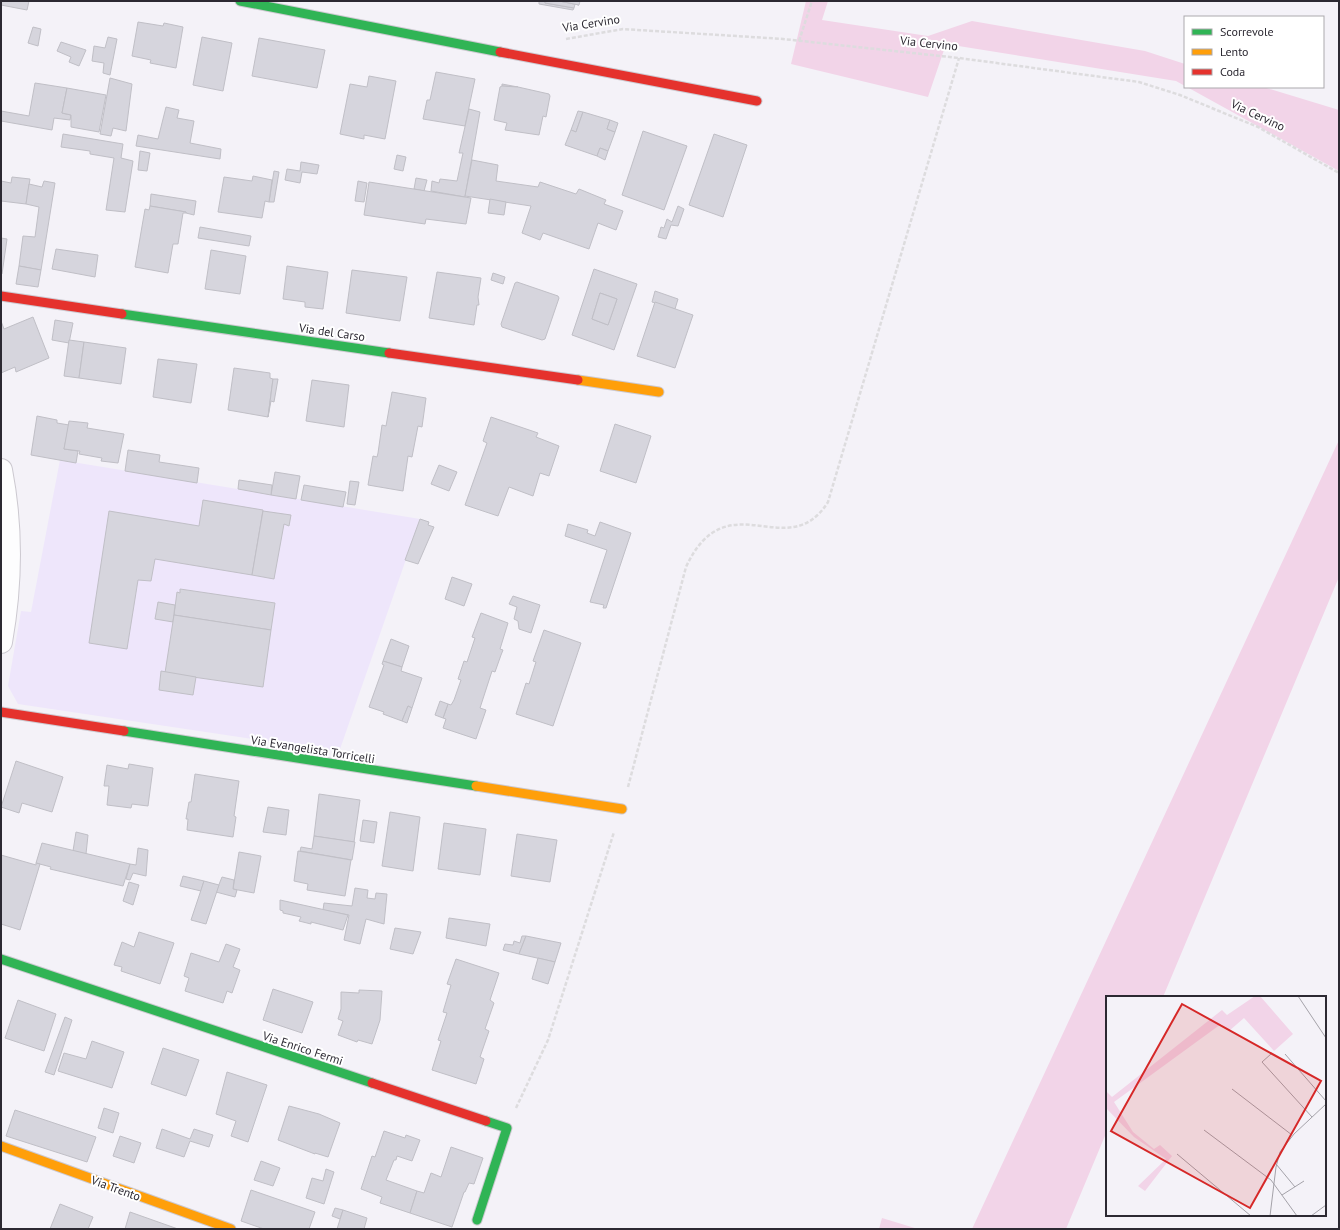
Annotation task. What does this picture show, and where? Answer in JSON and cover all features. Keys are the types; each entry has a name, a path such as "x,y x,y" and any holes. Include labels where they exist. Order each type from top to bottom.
{"street":[{"path":"240,1 497,52 757,100"},
{"name":"Via del Carso","path":"1,296 659,392"},
{"path":"1,470 7,511 9,553 7,596 1,642"},
{"name":"Via Evangelista Torricelli","path":"1,712 622,809"},
{"name":"Via Enrico Fermi","path":"1,959 507,1128"},
{"path":"477,1220 507,1128"},
{"name":"Via Trento","path":"1,1146 231,1229"}],"path":[{"path":"799,41 812,1"},
{"name":"Via Cervino","path":"564,40 623,29 799,41 959,58 1139,82 1180,95 1258,127 1339,173"},
{"path":"507,1128 548,1040 622,809 686,567 694,551 706,536 722,527 737,524 788,529 800,527 822,512 828,502 959,58"}],"shaded area":[{"path":"806,1 828,1 822,20 928,36 972,21 1145,51 1184,64 1184,85 1176,81 946,44 928,97 791,64"},
{"path":"1189,88 1266,88 1339,110 1339,171"},
{"path":"1339,440 1339,577 1163,996 1106,996 1106,1133 1066,1229 972,1229"},
{"path":"60,460 420,519 339,752 18,704 8,686 21,611 31,612"},
{"path":"882,1218 918,1229 879,1229"}],"building":[{"path":"1,1 29,1 27,10 1,5"},
{"path":"539,1 574,8 573,10 539,4"},
{"path":"545,1 559,1 575,4 574,8 545,3"},
{"path":"559,1 580,1 579,5"},
{"path":"138,22 163,26 164,23 183,27 176,68 150,63 151,60 132,56"},
{"path":"33,27 41,29 38,46 28,43"},
{"path":"108,37 117,39 110,75 103,73 104,63 92,61 94,46 105,48"},
{"path":"202,37 232,43 223,91 193,85"},
{"path":"259,38 325,50 317,88 252,76"},
{"path":"61,42 86,50 79,66 69,62 71,57 57,51"},
{"path":"436,72 475,79 465,126 423,119 427,100 430,100"},
{"path":"369,76 396,81 385,139 364,135 364,139 340,134 350,84 367,87"},
{"path":"110,78 132,84 126,131 113,128 111,136 100,134"},
{"path":"35,83 67,88 62,113 71,115 70,120 54,118 52,130 1,121 1,111 29,116"},
{"path":"502,84 518,87 502,86"},
{"path":"500,87 518,87 549,94 550,96 546,117 543,116 539,135 505,130 507,123 494,120"},
{"path":"67,88 106,95 99,132 71,127 71,115 62,113"},
{"path":"166,107 179,110 177,118 194,121 190,143 221,149 220,159 136,146 138,135 158,139"},
{"path":"469,109 480,112 465,197 431,191 432,181 439,183 440,179 457,181 463,153 459,153"},
{"path":"578,111 583,112 576,132 571,130"},
{"path":"583,112 610,120 607,129 615,132 608,151 600,148 597,156 565,145 571,130 576,132"},
{"path":"610,120 618,123 615,132 607,129"},
{"path":"643,131 687,146 664,210 622,195"},
{"path":"63,134 123,144 121,158 133,161 125,212 106,210 114,158 90,154 90,151 61,147"},
{"path":"714,134 747,145 723,217 689,205"},
{"path":"600,148 608,151 605,160 597,156"},
{"path":"140,151 150,153 147,171 138,170"},
{"path":"397,155 406,157 403,171 394,169"},
{"path":"472,160 498,165 496,181 538,187 540,182 576,194 579,189 606,200 604,204 623,211 616,230 598,223 589,249 543,233 540,240 522,233 531,206 465,196"},
{"path":"301,162 319,165 317,174 302,172 300,183 285,180 287,169 300,171"},
{"path":"274,171 279,172 274,202 269,202"},
{"path":"253,176 272,180 269,202 265,201 262,218 218,212 224,177 252,181"},
{"path":"12,177 30,179 26,204 1,201 1,181 11,183"},
{"path":"416,178 427,180 424,191 414,189"},
{"path":"44,181 55,183 41,270 19,266 23,236 35,237 39,207 26,204 29,184 42,187"},
{"path":"358,181 367,183 364,202 355,201"},
{"path":"369,182 471,198 466,224 426,219 425,224 364,215"},
{"path":"151,194 196,201 194,215 186,212 150,206"},
{"path":"490,199 506,202 504,215 488,213"},
{"path":"150,206 186,212 183,213 178,244 173,244 168,273 135,267 145,209 149,210"},
{"path":"678,206 684,209 678,226 671,225 666,239 658,237 661,227 664,228 667,219 672,222"},
{"path":"200,227 251,236 249,246 198,238"},
{"path":"1,238 7,239 2,274 1,274"},
{"path":"56,249 98,255 95,277 52,269"},
{"path":"211,250 246,256 240,294 205,289"},
{"path":"19,266 41,270 38,287 16,284"},
{"path":"287,266 328,272 323,309 305,307 305,302 283,299"},
{"path":"594,269 637,284 614,350 572,335","holes":["600,293 617,299 608,325 592,319"]},
{"path":"352,270 407,277 400,321 346,313"},
{"path":"437,272 481,278 478,297 479,305 477,305 474,325 429,318"},
{"path":"493,273 505,277 503,284 491,280"},
{"path":"517,282 558,296 559,298 545,339 542,340 502,327 501,324 515,283"},
{"path":"655,291 678,299 675,309 652,302"},
{"path":"600,293 617,299 608,325 592,319"},
{"path":"655,302 693,315 675,368 637,356"},
{"path":"33,317 49,358 16,372 15,367 1,373 1,321 4,329"},
{"path":"55,320 73,323 69,343 52,340"},
{"path":"69,340 84,342 79,378 64,376"},
{"path":"84,342 126,348 121,384 79,378"},
{"path":"158,359 197,364 191,403 153,397"},
{"path":"234,368 270,373 270,378 273,379 268,417 228,410"},
{"path":"273,379 278,379 274,402 271,401 268,417"},
{"path":"312,380 349,385 344,427 306,421"},
{"path":"392,392 426,398 422,427 418,426 412,457 408,456 403,491 368,485 373,456 377,457 378,453 382,425 386,426"},
{"path":"37,416 57,420 57,423 69,425 64,449 78,451 76,463 31,455"},
{"path":"491,417 538,433 536,437 559,446 549,476 540,473 533,496 509,487 498,516 465,505 487,443 483,441"},
{"path":"69,421 88,423 87,428 124,434 118,463 101,461 102,458 79,454 80,451 64,449"},
{"path":"615,424 651,436 636,483 600,471"},
{"path":"128,450 160,455 159,462 199,468 197,483 125,471"},
{"path":"439,465 457,472 449,491 431,484"},
{"path":"275,472 300,476 296,499 271,495"},
{"path":"239,480 272,485 271,495 238,489"},
{"path":"350,481 359,482 355,505 347,504"},
{"path":"304,485 346,492 343,507 301,500"},
{"path":"203,500 263,510 252,575 155,559 151,581 138,580 127,649 89,643 109,511 199,526"},
{"path":"263,511 291,515 289,526 284,524 274,579 252,575"},
{"path":"420,519 429,522 428,525 434,527 418,564 405,560"},
{"path":"600,522 631,533 606,608 603,608 604,605 590,602 607,550 565,536 568,524 588,530 587,533 595,536"},
{"path":"452,577 472,584 464,606 445,599"},
{"path":"180,589 275,603 271,630 174,615 177,592 180,593"},
{"path":"513,596 540,605 531,633 519,629 518,621 514,619 517,607 509,604"},
{"path":"158,602 175,605 173,622 155,619"},
{"path":"481,613 508,623 500,649 503,650 495,672 492,671 480,708 486,710 476,739 443,728 446,719 443,718 448,704 451,705 454,700 461,680 458,679 464,661 467,662 475,638 472,637"},
{"path":"174,615 271,630 263,687 165,673"},
{"path":"544,630 581,643 553,726 516,714 526,683 529,684 536,662 533,661"},
{"path":"391,639 409,646 402,667 383,661"},
{"path":"383,661 402,667 401,671 422,678 412,708 408,706 402,721 383,714 384,712 369,707 384,665 382,664"},
{"path":"161,671 196,677 193,695 159,690"},
{"path":"440,701 448,704 443,718 435,715"},
{"path":"408,706 412,708 407,723 402,721"},
{"path":"16,761 63,777 52,812 22,803 19,813 1,807"},
{"path":"129,764 153,768 148,806 132,804 131,808 107,805 109,786 104,786 107,765 128,769"},
{"path":"195,774 239,781 234,816 236,817 233,837 187,830 188,819 186,819 189,802 191,802"},
{"path":"319,794 360,800 354,842 314,836"},
{"path":"268,807 289,810 286,835 263,832"},
{"path":"390,812 420,817 413,871 382,866"},
{"path":"363,820 377,822 374,843 360,841"},
{"path":"444,823 486,829 480,875 438,869"},
{"path":"76,832 88,835 86,854 73,851"},
{"path":"517,834 557,840 550,882 511,876"},
{"path":"314,836 355,842 352,860 300,851 301,847 312,849"},
{"path":"42,843 130,864 123,886 50,869 51,867 36,863"},
{"path":"138,848 148,850 146,876 133,873 130,880 126,879 130,864 136,865"},
{"path":"298,851 351,860 345,896 307,890 308,884 294,881"},
{"path":"239,852 261,856 254,893 233,889"},
{"path":"1,855 36,865 36,863 40,864 20,930 1,924"},
{"path":"183,876 204,881 201,891 180,886"},
{"path":"222,877 234,880 233,889 237,890 235,897 216,892"},
{"path":"204,881 219,885 206,924 191,920"},
{"path":"129,882 139,885 133,905 123,901"},
{"path":"355,888 368,890 367,898 375,899 376,893 387,894 384,924 366,919 360,944 344,940 349,915 323,910 324,903 352,906"},
{"path":"280,900 348,915 343,930 311,922 311,924 299,921 301,917 283,913 283,911 280,910"},
{"path":"449,918 490,924 486,946 446,938"},
{"path":"395,928 421,932 413,954 390,949"},
{"path":"139,932 174,943 160,984 121,971 122,967 114,965 122,942 134,947"},
{"path":"522,936 526,936 519,954 503,950 505,944 513,945 514,941 520,943"},
{"path":"526,936 561,943 555,962 519,954"},
{"path":"226,944 240,949 233,967 240,970 232,993 227,991 223,1003 185,991 189,978 184,976 191,953 219,962"},
{"path":"538,958 555,962 548,984 532,979"},
{"path":"456,959 499,973 490,1000 494,1003 485,1029 489,1031 480,1057 484,1059 476,1084 432,1070 441,1041 438,1040 447,1013 443,1012 451,985 447,984"},
{"path":"273,989 313,1002 302,1033 263,1020"},
{"path":"359,990 382,991 380,1020 372,1044 358,1040 357,1042 338,1035 343,1021 338,1019 341,1009 341,992 359,993"},
{"path":"18,1000 56,1014 44,1051 5,1038"},
{"path":"65,1017 72,1020 54,1075 45,1072"},
{"path":"92,1041 124,1052 112,1088 58,1071 64,1053 86,1059"},
{"path":"163,1048 199,1060 186,1096 151,1084"},
{"path":"227,1072 267,1085 248,1142 231,1136 236,1121 216,1114"},
{"path":"289,1106 319,1114 340,1123 328,1157 315,1154 278,1140"},
{"path":"104,1108 119,1113 113,1133 98,1128"},
{"path":"15,1110 96,1137 87,1162 6,1136"},
{"path":"162,1129 190,1139 194,1129 213,1135 209,1147 190,1141 184,1157 156,1148"},
{"path":"384,1131 405,1138 406,1135 420,1140 412,1161 397,1156 386,1180 417,1191 410,1213 380,1203 382,1197 361,1189 372,1156 375,1157"},
{"path":"120,1136 141,1143 134,1163 113,1156"},
{"path":"451,1147 483,1158 474,1184 469,1183 464,1192 452,1227 410,1213 417,1191 424,1193 431,1173 441,1177"},
{"path":"261,1161 280,1168 273,1186 254,1180"},
{"path":"326,1169 334,1172 324,1204 306,1198 312,1178 323,1181"},
{"path":"251,1190 315,1212 309,1229 264,1229 241,1221"},
{"path":"60,1204 93,1217 88,1229 50,1229"},
{"path":"335,1208 343,1210 340,1219 332,1216"},
{"path":"343,1210 367,1218 364,1229 337,1229"},
{"path":"130,1212 178,1229 125,1229"}],"traffic: fast":[{"path":"240,1 500,52"},
{"path":"122,314 389,353"},
{"path":"124,731 476,786"},
{"path":"1,959 372,1083"},
{"path":"477,1220 507,1128 486,1121"}],"traffic: slow":[{"path":"578,380 659,392"},
{"path":"476,786 622,809"},
{"path":"1,1146 231,1229"}],"traffic: jam":[{"path":"500,52 757,101"},
{"path":"1,296 122,314"},
{"path":"389,353 578,380"},
{"path":"1,712 124,731"},
{"path":"372,1083 486,1121"}]}
